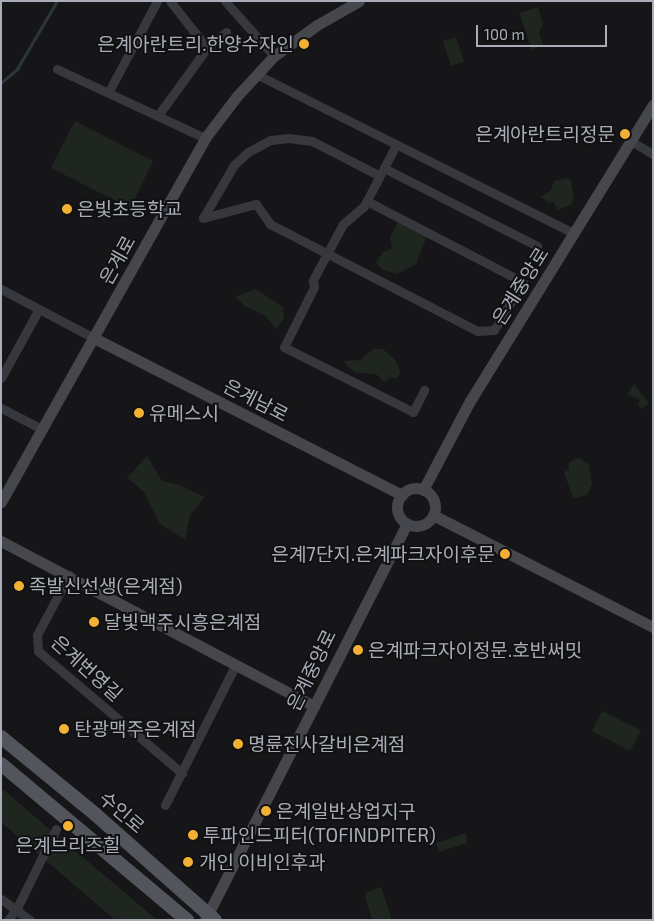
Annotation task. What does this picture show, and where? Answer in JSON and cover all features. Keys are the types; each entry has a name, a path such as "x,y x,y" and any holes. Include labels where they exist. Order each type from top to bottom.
{"main road":[{"name":"수인로","path":"1,737 96,814 209,918"},
{"name":"수인로","path":"1,764 187,920"},
{"path":"164,900 175,920"}],"street":[{"path":"109,91 157,1"},
{"path":"170,1 207,48"},
{"path":"224,1 274,56"},
{"name":"은계로","path":"1,502 205,138 256,74 274,56 317,25 359,1"},
{"path":"159,114 207,48 226,32"},
{"path":"58,68 159,114 205,138"},
{"path":"256,74 574,233"},
{"name":"은계중앙로","path":"423,490 470,401 653,105"},
{"path":"367,201 523,282 494,330 477,331 270,224 256,204 203,218 234,165 248,152 271,140 296,138 312,141 382,172 537,246"},
{"path":"631,141 653,154"},
{"path":"396,145 367,201 343,224 284,347 413,412 424,390"},
{"path":"1,289 94,338"},
{"path":"1,378 39,309"},
{"name":"은계남로","path":"94,338 402,495"},
{"path":"1,408 42,429"},
{"path":"412,489 423,490 432,498 433,515 419,526 406,524 397,510 402,495 412,489"},
{"path":"433,515 653,627"},
{"name":"은계중앙로","path":"209,918 406,524"},
{"path":"1,541 69,575 235,666 314,706"},
{"name":"은계번영길","path":"69,575 37,635 38,651 182,773"},
{"path":"165,805 235,666"},
{"path":"8,920 17,908 56,829"},
{"path":"1,898 17,908 30,920"}],"shaded area":[{"path":"538,7 543,24 539,33 543,44 532,50 519,13"},
{"path":"456,37 464,62 451,66 443,41"},
{"path":"75,121 153,161 130,208 51,168"},
{"path":"568,178 571,181 574,198 571,205 557,210 554,202 549,203 541,197 551,190 554,181"},
{"path":"398,221 425,234 425,241 416,264 397,274 383,270 376,263 382,253 392,248 390,237"},
{"path":"255,289 283,307 284,319 276,329 265,316 245,306 235,297"},
{"path":"373,349 383,349 396,361 400,372 397,379 392,377 384,382 376,374 356,373 344,361 360,360"},
{"path":"634,384 649,403 641,409 638,405 640,400 627,394"},
{"path":"147,456 162,481 180,485 205,497 190,515 185,540 159,523 144,492 127,478"},
{"path":"579,458 589,464 592,484 587,495 573,498 564,472 569,470 569,462"},
{"path":"602,711 641,730 630,751 592,731"},
{"path":"1,788 157,920 115,920 1,822"},
{"path":"466,833 467,843 439,852 436,843"},
{"path":"381,887 392,920 372,920 365,896 367,892"}],"waterway":[{"path":"1,83 17,69 57,1"}],"place":[{"name":"은계아란트리.한양수자인","path":"304,44"},
{"name":"은계아란트리정문","path":"625,134"},
{"name":"은빛초등학교","path":"67,209"},
{"name":"유메스시","path":"139,413"},
{"name":"은계7단지.은계파크자이후문","path":"505,554"},
{"name":"족발신선생(은계점)","path":"19,586"},
{"name":"달빛맥주시흥은계점","path":"94,622"},
{"name":"은계파크자이정문.호반써밋","path":"358,650"},
{"name":"탄광맥주은계점","path":"64,729"},
{"name":"명륜진사갈비은계점","path":"238,744"},
{"name":"은계일반상업지구","path":"266,811"},
{"name":"은계브리즈힐","path":"68,826"},
{"name":"투파인드피터(TOFINDPITER)","path":"193,835"},
{"name":"개인 이비인후과","path":"188,862"}]}
